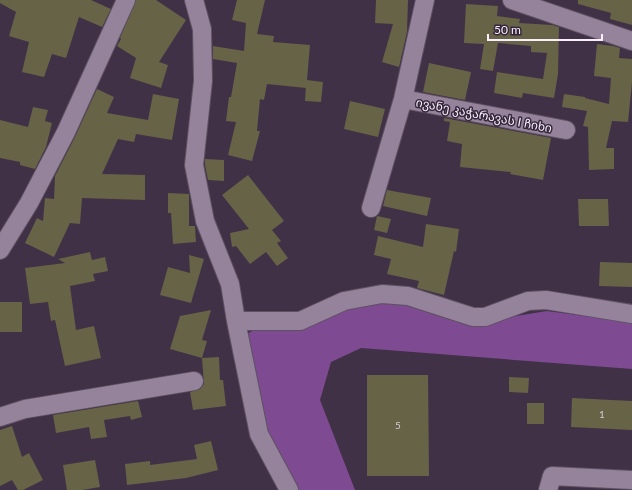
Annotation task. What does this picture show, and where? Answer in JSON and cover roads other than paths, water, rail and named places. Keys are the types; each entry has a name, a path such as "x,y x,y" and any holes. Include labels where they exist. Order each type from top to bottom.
{"street":[{"path":"0,250 29,203 66,132 126,0"},
{"path":"194,0 202,29 203,82 194,165 205,221 230,284 236,321 260,434 289,490"},
{"name":"ივანე კაჭარავას I ჩიხი","path":"371,208 403,99 425,0"},
{"path":"512,0 632,41"},
{"name":"ივანე კაჭარავას I ჩიხი","path":"403,99 566,130"},
{"path":"236,321 300,321 344,301 382,294 408,296 473,317 486,317 528,301 546,300 632,314"},
{"path":"0,417 25,408 194,381"},
{"path":"548,490 552,476 632,480"}]}
